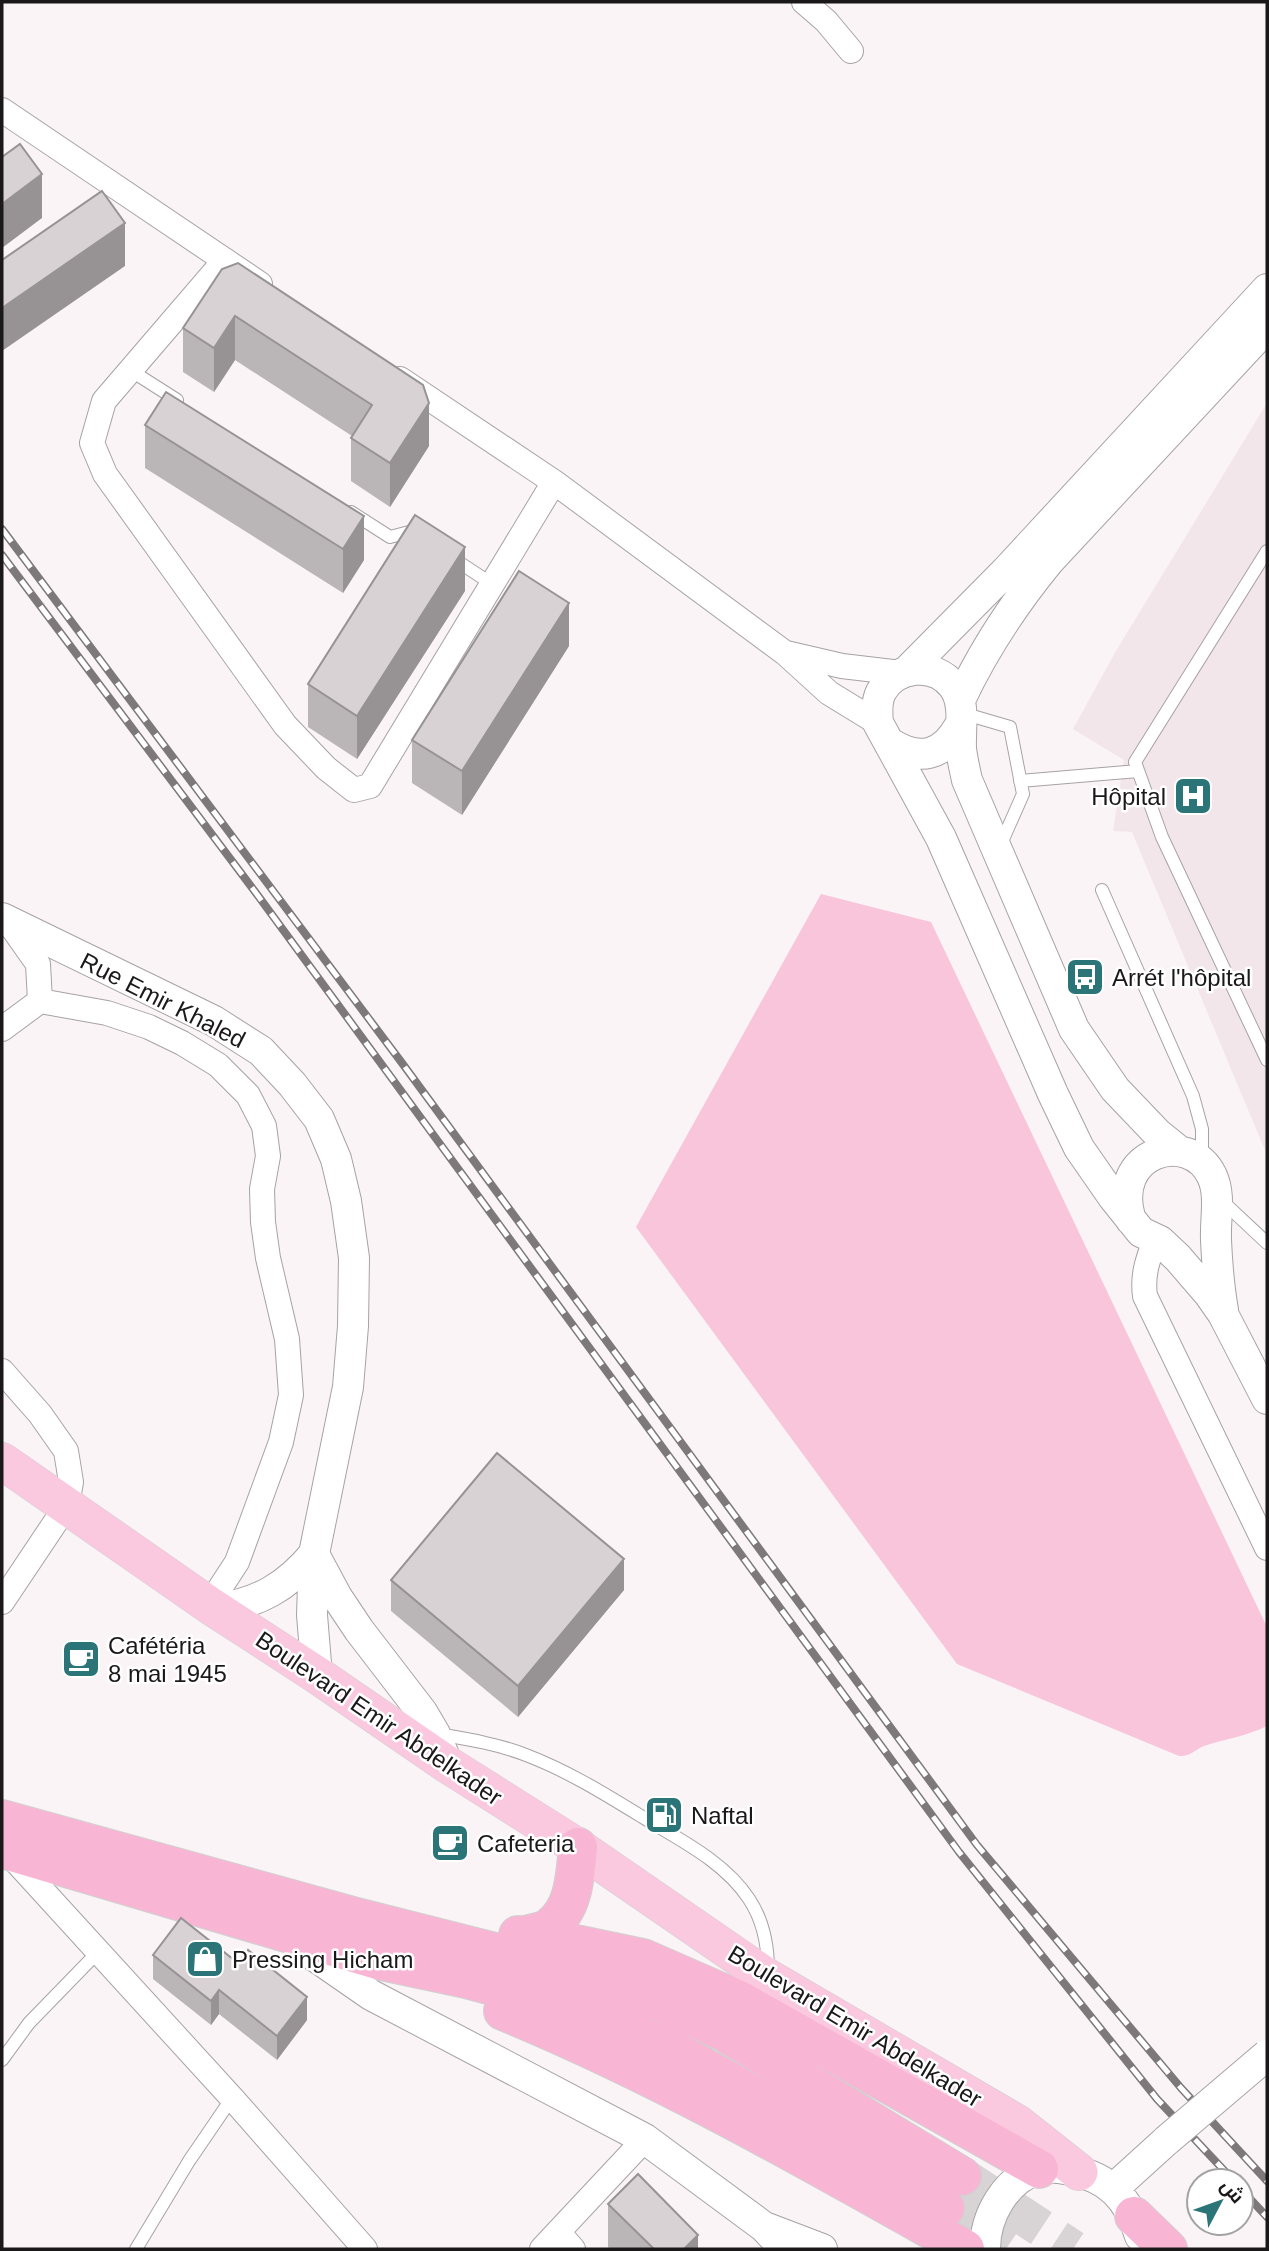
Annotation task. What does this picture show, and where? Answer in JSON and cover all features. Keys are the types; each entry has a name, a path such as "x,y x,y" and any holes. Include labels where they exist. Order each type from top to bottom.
{"highway":[{"path":"3,1839 435,1937 578,1973 661,2002 724,2032 954,2192 749,2092 672,2049 614,2023 552,2002 466,1979 381,1961 275,1929 3,1839"},
{"path":"525,1935 551,1926 563,1911 573,1892 578,1847"},
{"path":"435,1937 525,1935 643,1958 739,2000 1039,2168"},
{"path":"381,1961 583,2044 690,2097 965,2249"},
{"path":"1129,2218 1168,2249"}],"main road":[{"name":"Boulevard Emir Abdelkader","path":"2,1461 212,1607 317,1675 442,1749 578,1847 767,1977 1017,2123 1079,2172"}],"street":[{"path":"804,2 826,21 851,51"},
{"path":"2,110 282,299"},
{"path":"225,260 104,401 92,443 105,474 285,725 326,768 354,790 370,786 554,482"},
{"path":"1267,289 1006,571 904,671 888,682 880,694 876,709 884,733 946,850 1065,1121 1096,1173 1131,1220 1194,1275 1223,1314 1267,1399"},
{"path":"384,368 554,482 785,653 829,693 884,733 902,751 916,754 930,753 943,747 953,737 978,663 1022,593 1267,327"},
{"path":"785,653 842,666 904,671 924,669 940,674 953,685 961,713 961,753 967,780 1074,1029 1093,1060 1139,1116 1210,1172 1216,1184 1217,1262 1223,1314"},
{"path":"5,920 38,964 40,1001"},
{"name":"Rue Emir Khaled","path":"5,920 214,1021 261,1051 292,1084 319,1119 336,1159 355,1258 348,1387 314,1554 312,1615 317,1675"},
{"path":"2,1030 40,1001 107,1013 149,1027 218,1065 248,1095 264,1126 268,1156 262,1189 263,1222 287,1339 292,1395 281,1442 237,1562 212,1607"},
{"path":"1131,1220 1126,1203 1126,1186 1133,1170 1146,1158 1162,1152 1191,1157"},
{"path":"1157,1241 1174,1243 1188,1240 1200,1233 1210,1223 1217,1203"},
{"path":"1157,1241 1145,1267 1143,1281 1146,1296 1267,1548"},
{"path":"2,1371 40,1413 66,1451 71,1482 67,1505 2,1602"},
{"path":"212,1607 239,1606 261,1598 282,1587 314,1554 337,1597 422,1712 442,1749"},
{"path":"3,1839 98,1952 365,2249"},
{"path":"275,1929 371,1996 645,2139 764,2227 785,2249"},
{"path":"985,2249 990,2219 998,2200 1015,2183 1039,2168 1057,2168 1097,2178 1129,2218 1167,2140 1267,2055"},
{"path":"558,2244 645,2139"},
{"path":"764,2227 822,2249"}],"lane":[{"path":"130,370 187,407"},
{"path":"345,508 390,537 413,531 492,584"},
{"path":"1267,551 1135,762 1162,837 1267,1060"},
{"path":"961,713 1010,727 1023,794 997,853"},
{"path":"1020,781 1138,771"},
{"path":"1102,890 1193,1096 1202,1129 1191,1157"},
{"path":"1217,1203 1267,1243"},
{"path":"442,1749 495,1745 553,1766 580,1779 721,1868 749,1899 759,1916 765,1936 767,1977"},
{"path":"2,2060 29,2023 98,1952"},
{"path":"136,2249 189,2161 232,2098"}],"shaded area":[{"name":"Hôpital","path":"1267,403 1267,1155 1132,832 1113,831 1124,760 1073,729 1116,651"},
{"path":"821,894 931,922 1267,1627 1267,1726 1179,1756 957,1664 636,1227"}],"building":[{"path":"20,144 42,174 2,204 2,157"},
{"path":"102,191 125,223 2,308 2,260"},
{"path":"238,263 423,385 429,403 390,463 351,438 372,405 235,316 214,348 183,328 222,269"},
{"path":"166,392 364,516 343,549 145,425"},
{"path":"415,515 465,547 357,716 308,684"},
{"path":"519,571 569,603 462,771 412,740"},
{"path":"497,1453 624,1559 518,1686 391,1580"},
{"path":"181,1918 238,1963 248,1950 307,1997 277,2036 219,1990 211,2001 153,1955"},
{"path":"638,2174 698,2235 684,2249 654,2249 608,2204"}],"tunnel":[{"path":"962,2176 1073,2249"},
{"path":"945,2208 1006,2249"}],"railway":[{"path":"2,529 402,1063 977,1845 1181,2088 1267,2181"},
{"path":"2,555 256,893 959,1852 1157,2099 1221,2167"},
{"path":"1255,2204 1267,2217"}],"place":[{"name":"Hôpital","path":"1193,796"},
{"name":"Arrét l'hôpital","path":"1085,977"},
{"name":"Cafétéria 8 mai 1945","path":"81,1659"},
{"name":"Naftal","path":"664,1815"},
{"name":"Cafeteria","path":"450,1843"},
{"name":"Pressing Hicham","path":"205,1959"}]}
